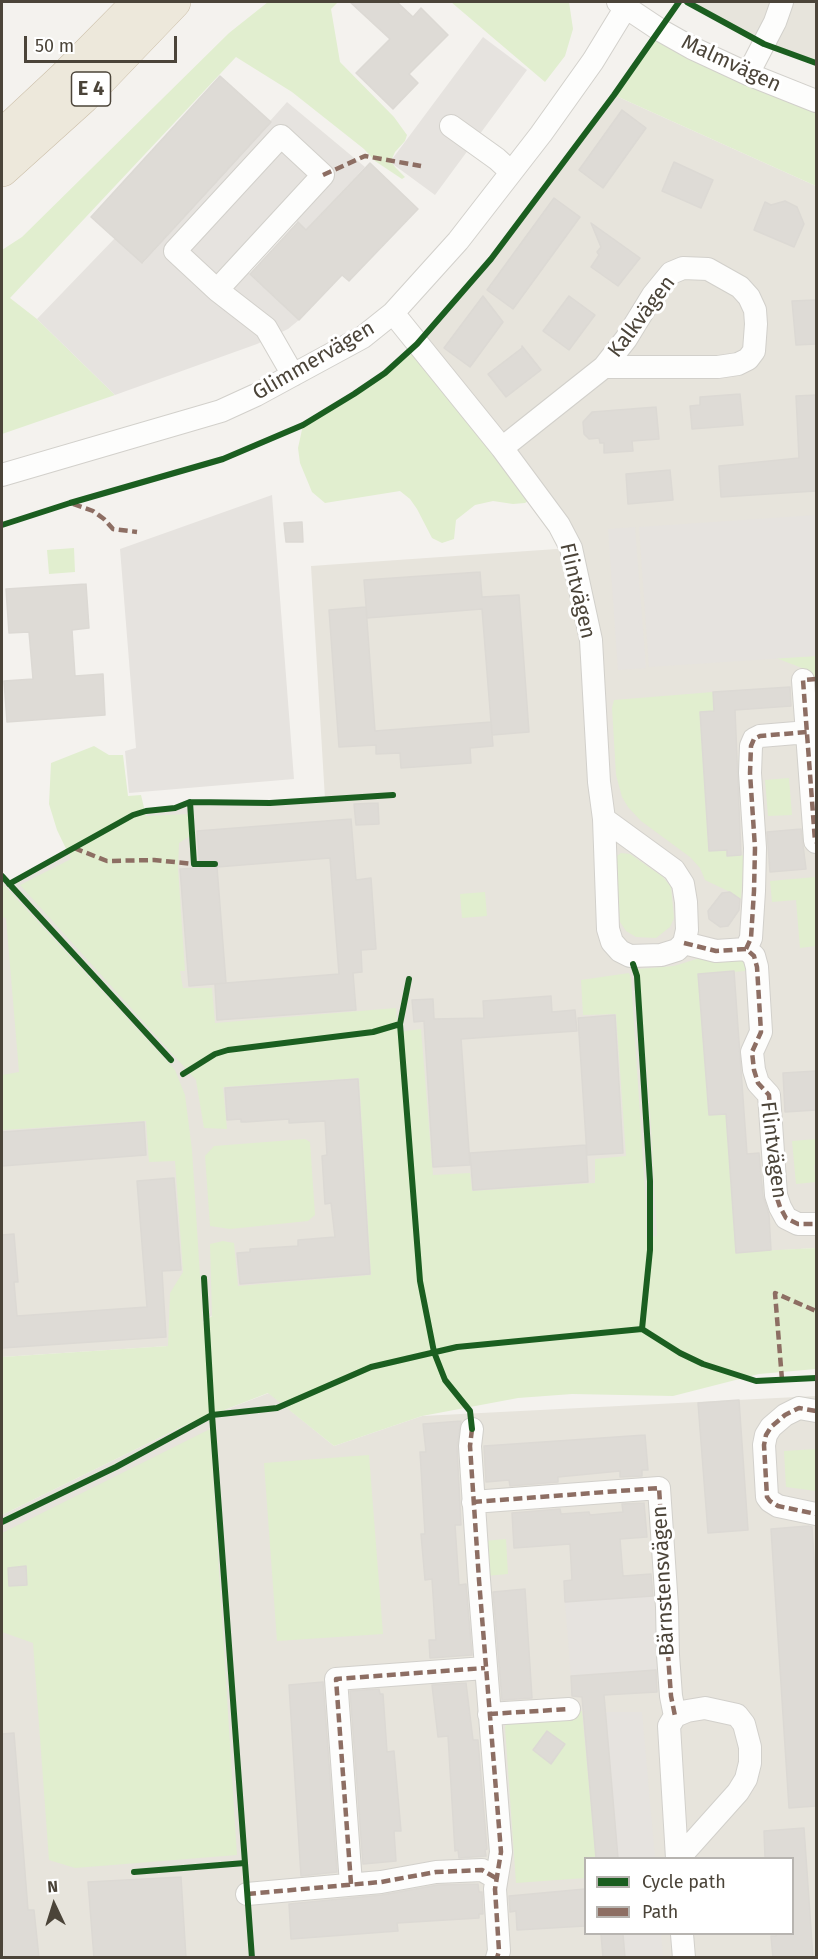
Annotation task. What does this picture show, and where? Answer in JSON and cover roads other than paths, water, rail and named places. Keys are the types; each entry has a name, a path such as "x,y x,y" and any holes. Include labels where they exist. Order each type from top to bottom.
{"highway":[{"name":"E 4","path":"2,136 64,78 139,2"},
{"name":"E 4","path":"2,170 83,97 174,2"}],"street":[{"path":"748,74 775,22 782,2"},
{"name":"Malmvägen","path":"622,4 692,48 748,74 816,101"},
{"name":"Glimmervägen","path":"2,475 221,411 256,395 363,337 393,313 458,241 510,171 541,134 593,61 622,4"},
{"path":"452,126 510,171"},
{"path":"217,290 323,175 281,136 175,251 217,290 266,328 293,375"},
{"name":"Kalkvägen","path":"502,448 604,367 671,273 683,268 708,269 740,286 755,310 754,351 748,359 738,364 718,368 604,367"},
{"name":"Flintvägen","path":"393,313 502,448 559,525 571,548 591,640 599,782 604,819 609,929 612,942 620,951 630,956 677,950 684,943"},
{"path":"804,680 816,842"},
{"path":"604,819 674,870 683,884 686,902 687,930 684,943 716,951 746,949 751,938 754,891 755,848 750,773 751,746 754,739 760,736 808,732"},
{"name":"Flintvägen","path":"746,949 754,956 756,967 761,1032 752,1052 758,1083 769,1095 776,1195 786,1218 798,1224 816,1224"},
{"path":"816,1411 799,1408 785,1414 771,1427 764,1445 767,1497 770,1502 778,1506 816,1514"},
{"path":"472,1429 470,1446 473,1502 501,1852 496,1878 499,1951 497,1958"},
{"name":"Bärnstensvägen","path":"473,1502 659,1488 668,1655 675,1716"},
{"path":"351,1884 336,1679 485,1668"},
{"name":"Bärnstensvägen","path":"678,1857 669,1725 675,1716 705,1708 737,1714 744,1724 750,1746 750,1763 746,1779 738,1792 679,1857"},
{"path":"489,1714 569,1709"},
{"path":"247,1894 381,1882 436,1872 482,1870 496,1878"},
{"path":"682,1935 684,1958"}]}
